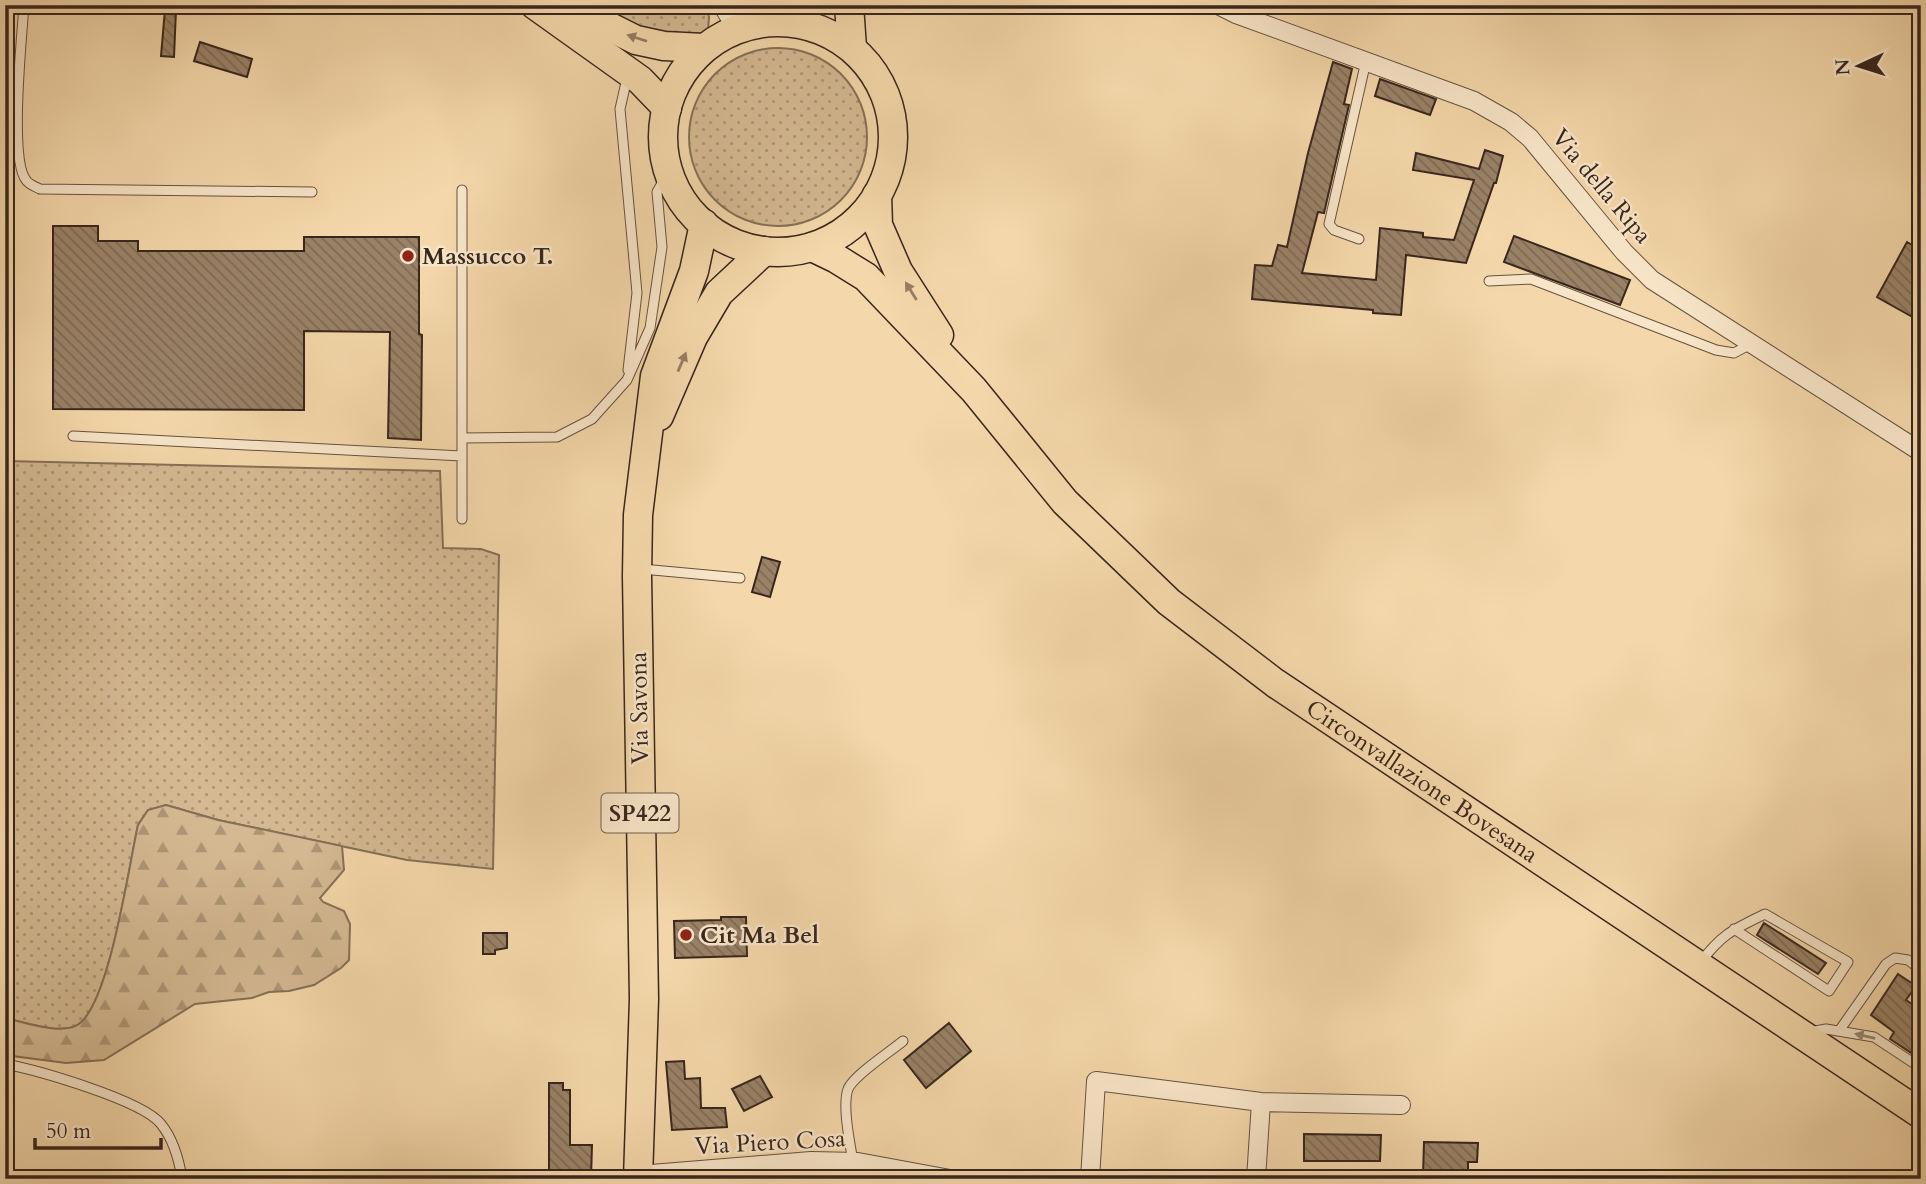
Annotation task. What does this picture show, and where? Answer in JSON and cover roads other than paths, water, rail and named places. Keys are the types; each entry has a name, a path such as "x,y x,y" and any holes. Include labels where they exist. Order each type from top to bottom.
{"main road":[{"path":"535,5 567,13 636,40 664,46 704,48"},
{"path":"849,5 852,48"},
{"path":"567,13 667,108"},
{"path":"791,13 807,25 831,34 852,48 867,64 880,82 890,110 893,139 889,168 877,195 860,218 838,235 812,247 764,251 742,246 722,237 704,224 682,200 669,171 663,139 667,108 681,75 704,48 737,29 791,13"},
{"name":"Circonvallazione Bovesana","path":"877,195 878,225 898,271 974,390"},
{"name":"Via Savona","path":"638,1177 644,999 638,515 654,376 694,271 704,224"},
{"name":"Circonvallazione Bovesana","path":"812,247 866,277 974,390 1065,502 1169,602 1275,683 1921,1114"},
{"name":"Via Savona","path":"646,448 693,337 719,293 764,251"}],"street":[{"path":"722,5 737,29"},
{"name":"Via della Ripa","path":"1218,5 1474,101 1511,122 1530,138 1624,253 1652,280 1921,452"},
{"path":"1090,1179 1096,1081 1261,1102 1401,1105"},
{"path":"1256,1179 1261,1102"},
{"name":"Via Piero Cosa","path":"638,1177 811,1161 853,1162 903,1175 950,1179"}],"lane":[{"path":"24,5 18,120 20,162 26,181 40,189 312,192"},
{"path":"1359,239 1334,230 1329,223 1366,61"},
{"path":"627,380 637,293 620,109 629,73"},
{"path":"462,438 557,437 592,419 627,380 650,328 662,247 657,192 669,171"},
{"path":"462,190 462,519"},
{"path":"1489,281 1531,279 1716,350 1734,353 1753,343"},
{"path":"73,436 462,456"},
{"path":"637,569 740,578"},
{"path":"1698,965 1717,940 1734,929 1765,914 1848,962 1829,991 1734,929"},
{"path":"1839,1031 1886,964 1895,958 1908,960 1921,970"},
{"path":"1802,1033 1826,1029 1874,1037 1921,1068"},
{"path":"853,1162 847,1091 853,1082 903,1041"},
{"path":"5,1064 39,1070 135,1105 159,1122 172,1141 182,1179"}],"place":[{"name":"Massucco T.","path":"408,256"},
{"name":"Cit Ma Bel","path":"686,935"}]}
